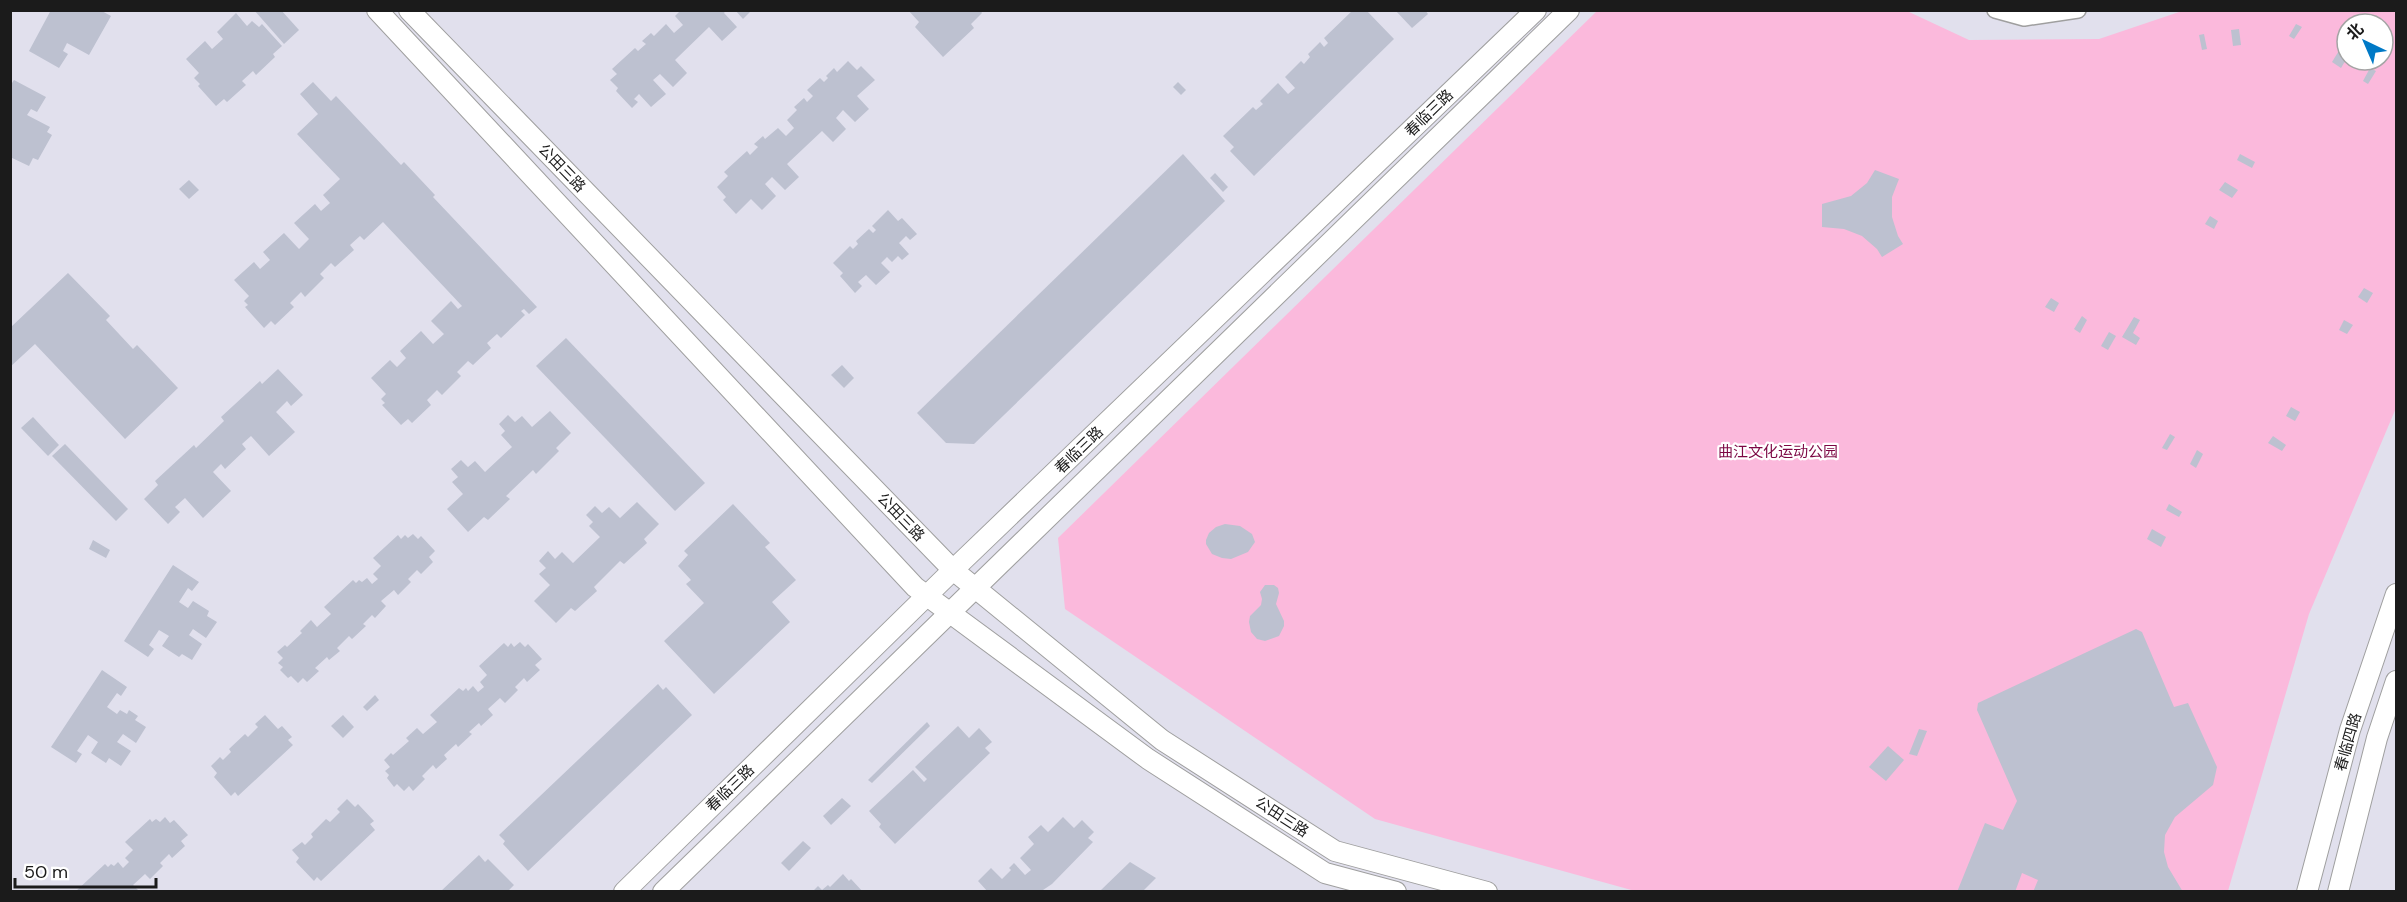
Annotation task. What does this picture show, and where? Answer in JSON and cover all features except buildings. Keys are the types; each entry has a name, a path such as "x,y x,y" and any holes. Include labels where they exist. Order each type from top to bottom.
{"street":[{"name":"公田三路","path":"377,10 915,587 1148,759 1325,873 1396,891"},
{"name":"公田三路","path":"409,10 953,570 1162,740 1335,851 1487,891"},
{"name":"春临三路","path":"624,891 953,570 1536,10"},
{"name":"春临三路","path":"663,891 1569,10"},
{"path":"1995,10 2024,18 2078,10"},
{"name":"春临四路","path":"2307,891 2350,730 2397,594"},
{"name":"春临四路","path":"2338,891 2377,738 2397,681"}],"green space":[{"name":"曲江文化运动公园","path":"1597,11 1907,11 1969,40 2099,39 2182,11 2396,11 2396,408 2309,614 2228,891 1635,891 1375,819 1065,609 1058,538"}]}
